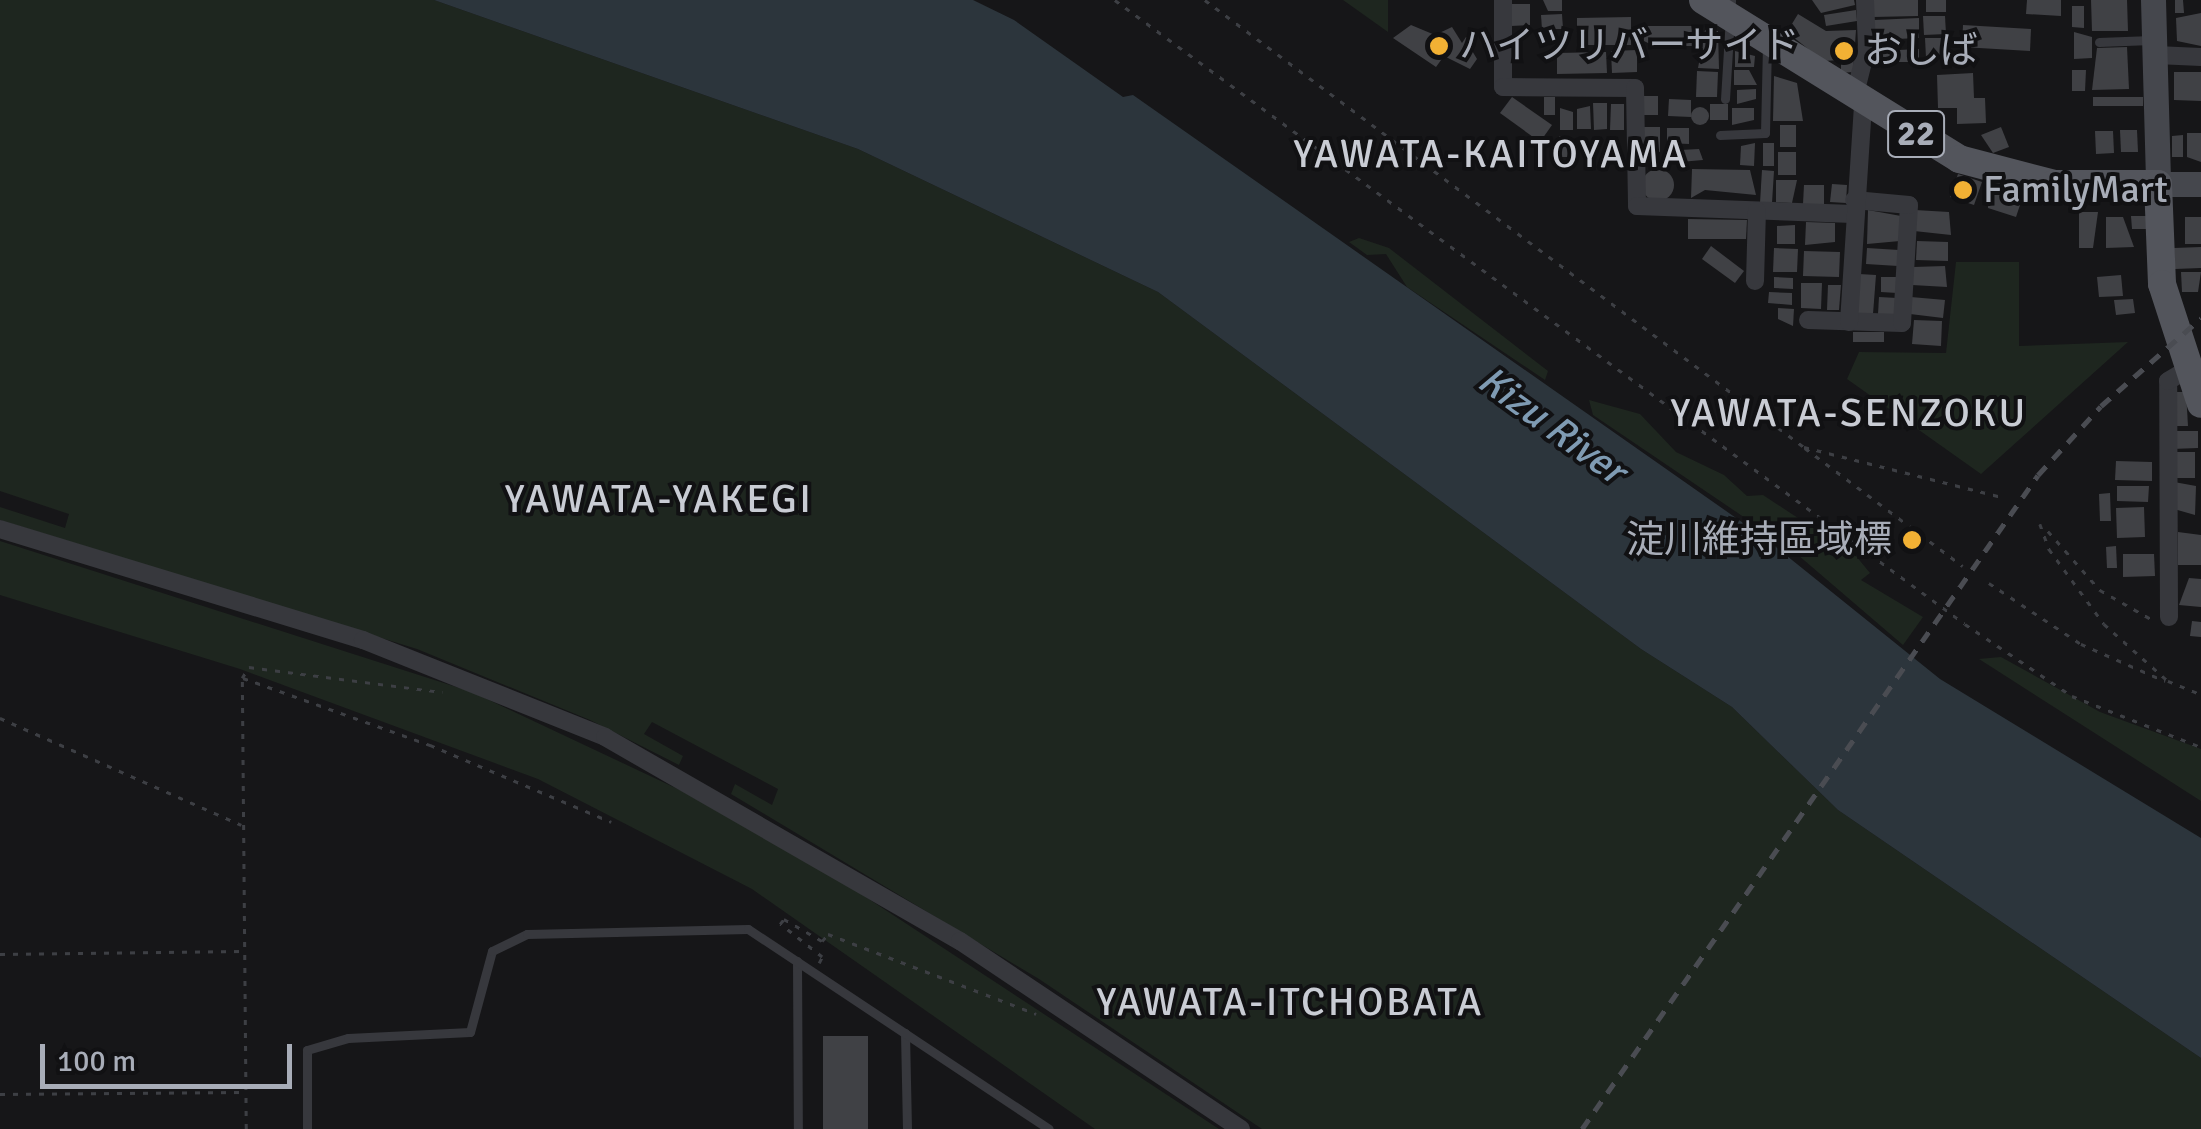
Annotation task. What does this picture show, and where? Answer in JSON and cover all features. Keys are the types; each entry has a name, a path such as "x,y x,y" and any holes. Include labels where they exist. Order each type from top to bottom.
{"main road":[{"name":"22","path":"1703,0 1730,9 1767,44 1959,159 2054,184 2158,184"},
{"path":"2158,184 2162,284 2201,404"}],"street":[{"path":"1503,0 1504,87 1635,88 1637,206 1757,212 1909,205 1902,324 1808,320"},
{"path":"1850,322 1858,101 1866,46 1865,0"},
{"path":"2153,0 2158,184 2201,184"},
{"path":"2155,48 2201,57"},
{"path":"1754,281 1757,212"},
{"path":"2170,617 2168,381 2188,369"},
{"path":"0,529 363,640 605,736 960,941 1242,1129"}],"lane":[{"path":"1724,99 1730,9"},
{"path":"2099,42 2155,48"},
{"path":"1720,135 1765,134 1767,44"},
{"path":"307,1129 307,1050 348,1038 470,1032 482,1004 492,951 526,934 748,929 1049,1129"},
{"path":"797,961 798,1129"},
{"path":"904,1033 907,1129"}],"path":[{"path":"1115,0 1965,624 2072,696 2201,746"},
{"path":"1205,0 1962,566"},
{"path":"1804,447 2000,496"},
{"path":"2040,524 2100,590 2154,620 2170,617"},
{"path":"2047,530 2050,549 2104,624 2168,681"},
{"path":"1989,583 2081,644 2201,694"},
{"path":"246,1129 242,678 249,667 459,694"},
{"path":"242,678 430,745 611,822"},
{"path":"0,718 243,826"},
{"path":"822,941 784,920 780,924 822,958"},
{"path":"813,972 822,958 822,941 828,934 1044,1018"},
{"path":"0,954 244,951"},
{"path":"0,1094 245,1092"}],"shaded area":[{"path":"0,0 434,0 858,149 1158,292 1641,649 1732,707 1838,810 2201,1058 2201,1129 1262,1129 1039,979 731,794 735,784 772,805 778,789 652,722 644,734 683,756 679,765 590,720 417,649 0,520 0,507 65,528 69,514 0,491"},
{"path":"1343,0 1388,0 1388,32"},
{"path":"1359,238 1389,248 1548,371 1545,380 1407,287 1386,254 1367,255 1349,242"},
{"path":"1956,262 2019,262 2019,346 2128,342 1981,474 1847,379 1859,352 1946,353"},
{"path":"1589,400 1640,414 1676,452 1724,475 1747,496 1763,495 1856,556 1870,573 1861,580 1923,617 1903,645 1791,549 1593,415"},
{"path":"0,541 472,692 682,791 855,890 1219,1129 1095,1129 752,889 538,779 240,669 0,595"},
{"path":"2001,657 2100,712 2201,749 2201,801 1979,659"}],"water":[{"name":"Kizu River","path":"434,0 973,0 1014,20 1123,97 1133,95 1766,539 1940,679 2201,838 2201,1058 1838,810 1732,707 1641,649 1158,292 858,149"}],"building":[{"path":"1543,0 1562,0 1562,11 1548,11"},
{"path":"1812,0 1854,0 1855,5 1821,13"},
{"path":"1873,0 1918,0 1918,16 1873,17"},
{"path":"1926,0 1946,0 1946,12 1926,12"},
{"path":"2027,0 2061,0 2061,16 2026,14"},
{"path":"2091,0 2127,0 2128,31 2092,31"},
{"path":"2175,0 2183,0 2184,13 2175,13"},
{"path":"1511,4 1530,4 1530,25 1511,26"},
{"path":"2072,6 2084,6 2084,28 2072,27"},
{"path":"1856,10 1857,21 1826,26 1824,15"},
{"path":"2201,13 2201,46 2177,41 2176,18"},
{"path":"1562,14 1563,29 1542,29 1541,15"},
{"path":"1798,14 1826,31 1856,30 1853,72 1841,73 1841,60 1823,61 1787,32"},
{"path":"1923,16 1945,16 1946,34 1924,35"},
{"path":"1631,17 1631,45 1577,45 1577,18"},
{"path":"1919,18 1919,38 1874,40 1874,20"},
{"name":"ハイツリバーサイド","path":"1411,25 1435,35 1452,27 1462,43 1466,37 1476,43 1471,49 1477,59 1470,69 1444,56 1436,67 1393,38"},
{"path":"1963,25 2031,29 2030,51 1962,47"},
{"path":"1644,26 1694,26 1694,46 1654,46 1644,41"},
{"path":"1705,30 1718,31 1719,69 1698,68"},
{"path":"2074,32 2092,37 2092,58 2074,59"},
{"path":"1925,38 1946,38 1946,57 1926,58"},
{"path":"2127,47 2129,89 2092,90 2097,48"},
{"path":"1919,49 1919,62 1899,62 1899,50"},
{"path":"1637,50 1637,72 1612,73 1611,51"},
{"path":"1896,50 1897,62 1875,63 1874,51"},
{"path":"1735,51 1755,56 1754,67 1735,67"},
{"path":"1606,52 1607,73 1557,74 1557,53"},
{"path":"1734,70 1749,70 1757,85 1734,85"},
{"path":"2072,70 2086,70 2085,91 2072,91"},
{"path":"1697,71 1718,72 1717,97 1696,97"},
{"path":"2174,72 2201,72 2201,101 2174,100"},
{"path":"1973,73 1974,98 1985,98 1986,123 1957,124 1957,108 1938,108 1937,75"},
{"path":"1774,76 1797,83 1803,121 1773,121"},
{"path":"1756,89 1756,99 1737,104 1737,90"},
{"path":"1641,96 1658,96 1658,115 1641,115"},
{"path":"1512,97 1552,125 1540,142 1500,113"},
{"path":"1544,97 1555,97 1555,115 1544,115"},
{"path":"2093,97 2143,97 2143,106 2093,106"},
{"path":"1669,99 1691,100 1691,117 1668,116"},
{"path":"1593,103 1607,103 1607,129 1594,130"},
{"path":"1611,104 1624,104 1624,130 1610,130"},
{"path":"1710,104 1728,104 1728,120 1710,120"},
{"path":"1590,106 1591,129 1577,129 1577,109"},
{"path":"1700,107 1709,116 1700,125 1691,116"},
{"path":"1560,108 1573,112 1573,130 1560,130"},
{"path":"1732,108 1754,108 1754,120 1732,125"},
{"path":"1780,125 1796,125 1796,147 1780,147"},
{"path":"1643,127 1660,127 1660,152 1644,150"},
{"path":"2001,127 2009,147 1993,153 1981,135"},
{"path":"1667,128 1689,128 1689,144 1667,143"},
{"path":"2120,130 2137,130 2138,152 2121,152"},
{"path":"2095,131 2113,131 2114,153 2096,154"},
{"path":"2187,133 2201,133 2201,162 2187,157"},
{"path":"2183,135 2183,157 2172,157 2172,136"},
{"path":"1559,136 1569,136 1569,157 1559,157"},
{"path":"1755,143 1754,166 1740,165 1741,146"},
{"path":"1763,143 1774,143 1774,166 1763,166"},
{"path":"1699,149 1703,160 1680,162 1680,150"},
{"path":"1778,152 1796,152 1796,175 1778,175"},
{"path":"1658,169 1669,174 1674,185 1669,196 1658,201 1647,196 1642,185 1647,174"},
{"path":"1692,169 1750,170 1756,195 1705,190 1691,198"},
{"path":"1762,170 1774,171 1772,203 1760,203"},
{"path":"1958,174 1982,182 1974,205 1950,197"},
{"path":"1776,180 1797,180 1792,203 1776,202"},
{"path":"1832,184 1847,185 1846,203 1830,202"},
{"path":"1804,185 1824,185 1824,204 1803,204"},
{"path":"1989,185 2023,196 2016,217 1988,208"},
{"path":"1868,210 1901,216 1900,241 1867,244"},
{"path":"1915,210 1949,212 1951,235 1914,231"},
{"path":"2079,212 2098,212 2093,248 2079,248"},
{"path":"2131,216 2146,216 2147,229 2132,229"},
{"path":"2106,217 2123,217 2134,247 2106,248"},
{"path":"2185,217 2201,217 2201,244 2185,244"},
{"path":"1688,219 1747,220 1746,239 1688,239"},
{"path":"1806,222 1835,223 1835,242 1805,245"},
{"path":"1795,225 1795,244 1777,244 1777,226"},
{"path":"1917,241 1948,242 1948,261 1916,260"},
{"path":"1711,246 1744,271 1735,283 1702,259"},
{"path":"2201,247 2201,268 2175,269 2174,248"},
{"path":"1774,248 1798,249 1797,272 1773,272"},
{"path":"1867,248 1899,250 1898,266 1866,264"},
{"path":"1804,251 1840,252 1839,277 1803,276"},
{"path":"1945,266 1947,287 1912,285 1913,267"},
{"path":"2181,272 2201,272 2198,292 2182,292"},
{"path":"1859,274 1876,275 1873,314 1856,313"},
{"path":"2121,275 2123,296 2099,297 2097,277"},
{"path":"1774,277 1793,278 1793,289 1774,288"},
{"path":"1881,277 1898,277 1897,293 1881,292"},
{"path":"1801,283 1822,283 1821,309 1801,308"},
{"path":"1828,285 1841,285 1839,310 1827,310"},
{"path":"1769,292 1792,293 1792,305 1768,303"},
{"path":"1879,297 1897,298 1896,316 1878,314"},
{"path":"1911,297 1945,300 1943,318 1910,314"},
{"path":"2133,299 2135,313 2116,315 2114,300"},
{"path":"1778,308 1794,309 1793,326 1778,319"},
{"path":"1914,320 1942,321 1941,346 1912,344"},
{"path":"1853,332 1884,332 1884,342 1853,342"},
{"path":"2171,392 2186,392 2188,426 2173,426"},
{"path":"2172,431 2198,431 2198,448 2172,449"},
{"path":"2176,452 2195,452 2195,478 2174,478"},
{"path":"2116,461 2152,462 2152,481 2115,480"},
{"path":"2174,482 2196,486 2195,515 2174,509"},
{"path":"2117,486 2149,486 2148,502 2117,501"},
{"path":"2110,493 2111,521 2100,521 2099,494"},
{"path":"2144,507 2145,537 2117,538 2116,508"},
{"path":"2178,532 2201,535 2201,565 2178,565"},
{"path":"2116,546 2117,568 2107,568 2106,547"},
{"path":"2123,554 2154,554 2155,576 2123,577"},
{"path":"2189,578 2201,579 2201,607 2179,605"},
{"path":"2192,621 2201,622 2201,637 2190,636"},
{"path":"823,1036 868,1036 868,1129 823,1129"}],"railway":[{"path":"1582,1129 2038,475 2101,406 2201,318"}],"place":[{"name":"ハイツリバーサイド","path":"1439,46"},
{"name":"おしば","path":"1844,51"},
{"name":"FamilyMart","path":"1963,190"},
{"name":"淀川維持區域標","path":"1912,540"}],"district":[{"name":"YAWATA-KAITOYAMA","path":"1491,154"},
{"name":"YAWATA-SENZOKU","path":"1849,413"},
{"name":"YAWATA-YAKEGI","path":"659,499"},
{"name":"YAWATA-ITCHOBATA","path":"1290,1002"}]}
